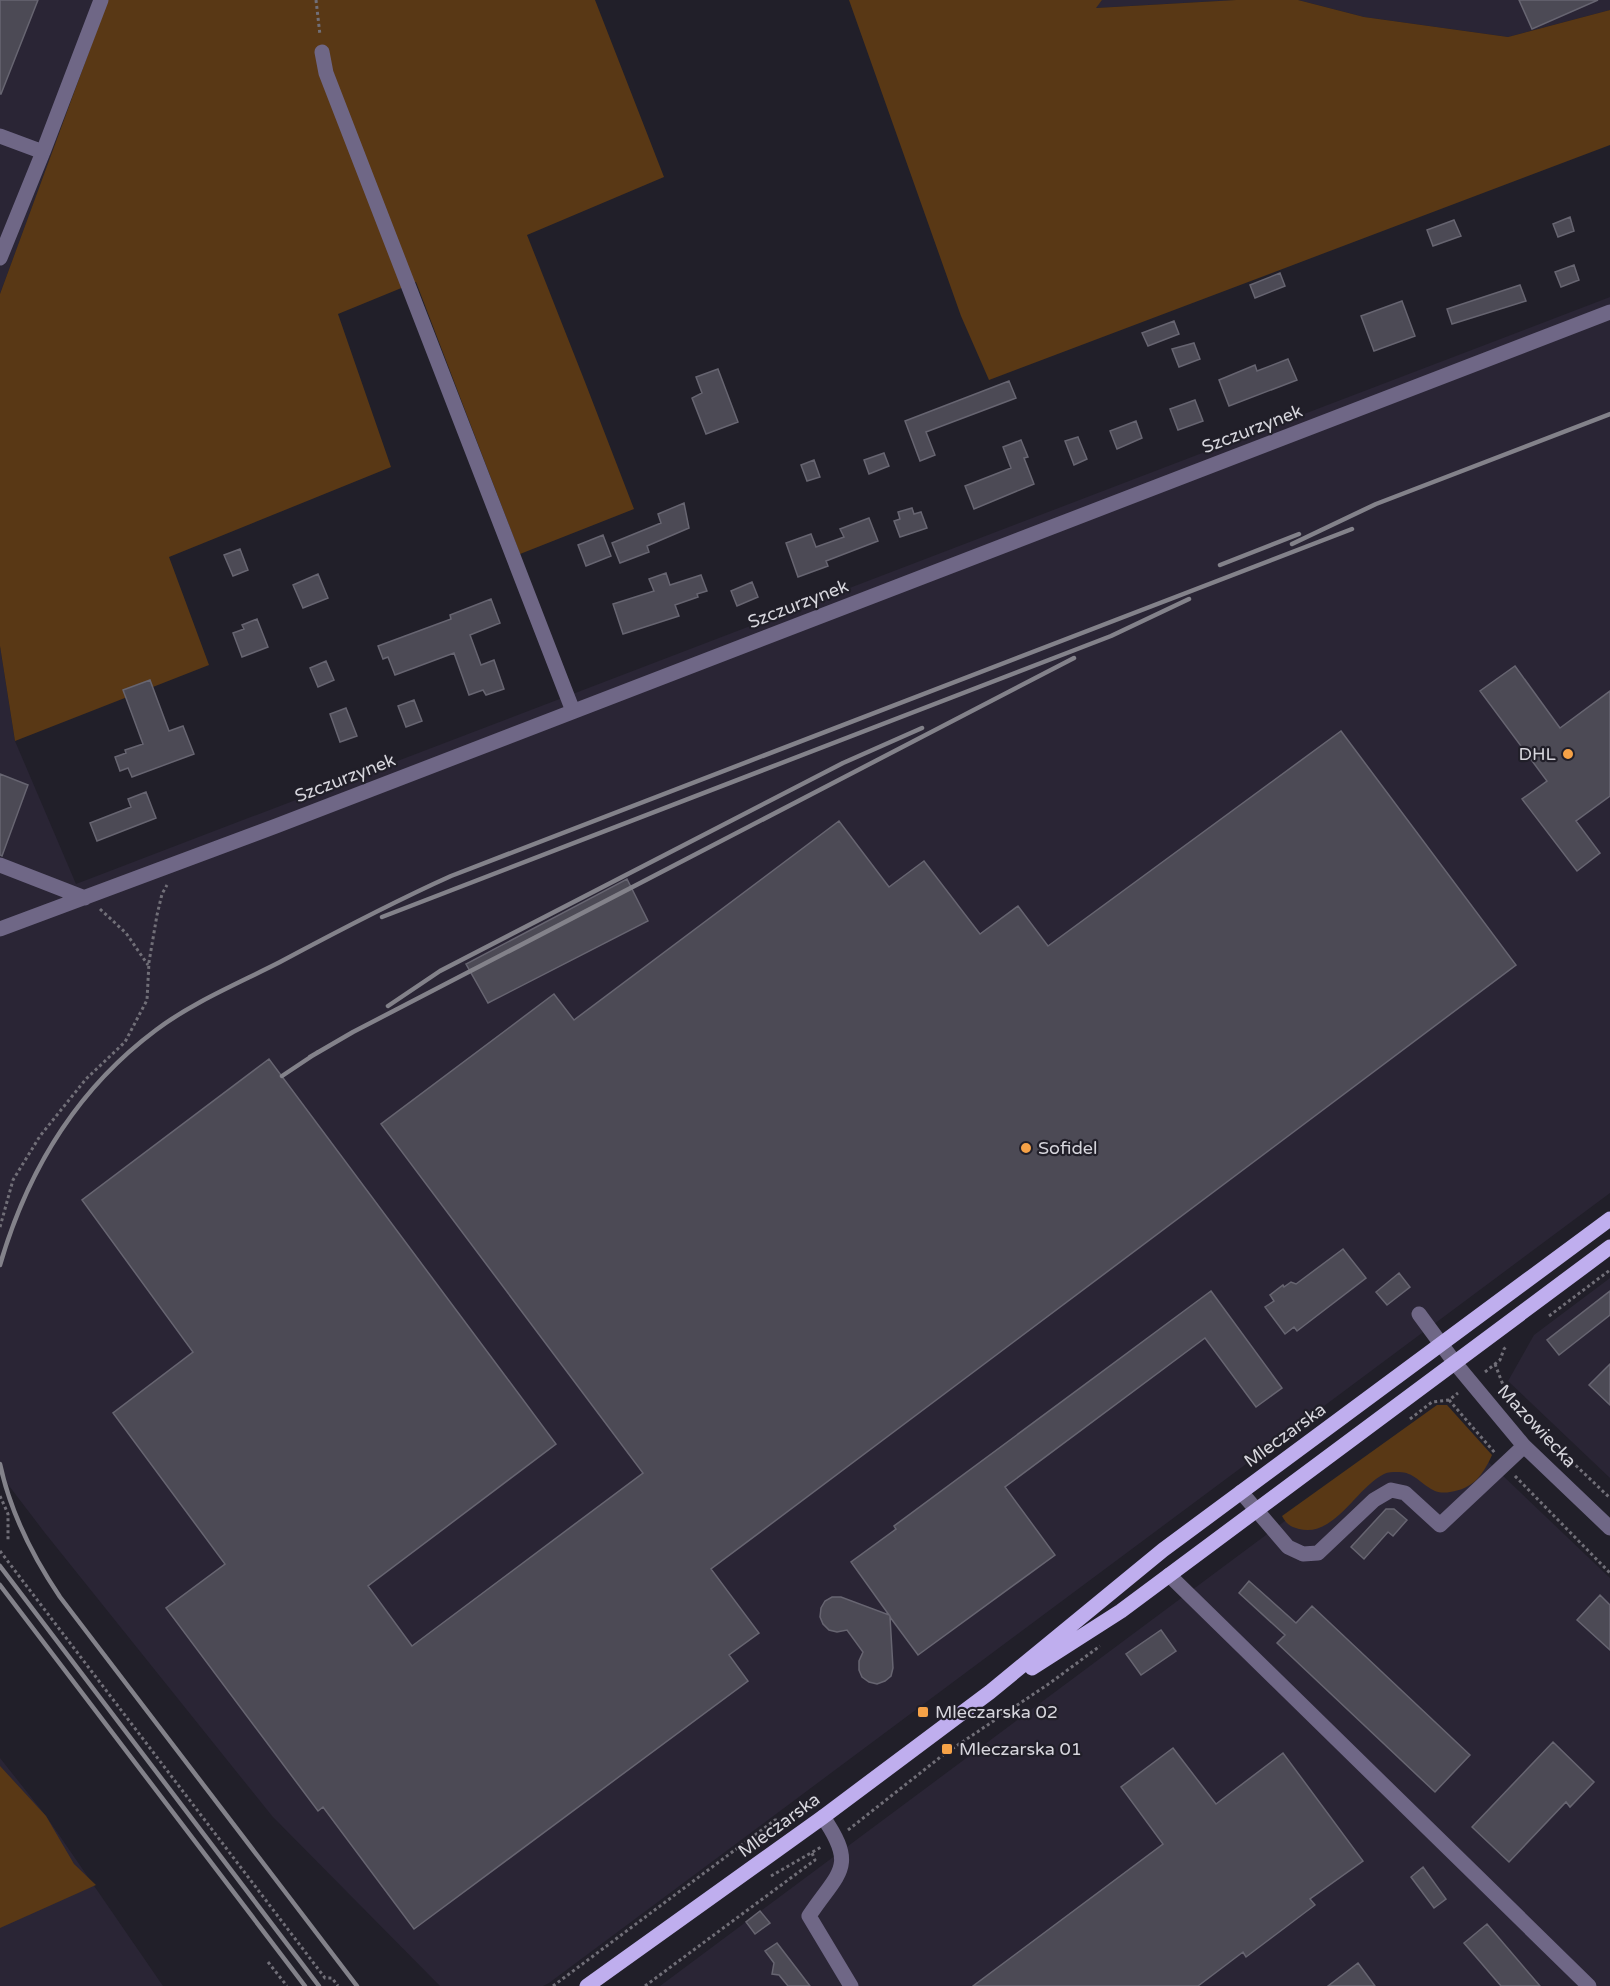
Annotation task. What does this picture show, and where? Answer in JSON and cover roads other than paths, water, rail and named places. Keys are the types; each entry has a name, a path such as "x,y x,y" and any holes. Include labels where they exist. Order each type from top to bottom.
{"main road":[{"name":"Mleczarska","path":"587,1986 823,1817 990,1692 1163,1550 1610,1219"},
{"name":"Mleczarska","path":"990,1692 1121,1611 1610,1247"}],"street":[{"path":"0,258 101,0"},
{"path":"322,52 326,74 573,711"},
{"path":"0,136 43,152"},
{"name":"Szczurzynek","path":"0,929 175,864 1610,312"},
{"path":"0,865 85,898"},
{"name":"Mazowiecka","path":"1419,1314 1455,1363 1524,1446 1610,1528"},
{"path":"1241,1492 1288,1547 1303,1554 1318,1553 1374,1500 1391,1490 1405,1493 1440,1525 1524,1446"},
{"path":"1169,1575 1589,1986"},
{"path":"823,1817 837,1838 843,1857 837,1878 809,1916 851,1986"}],"railway":[{"path":"1292,544 1376,504 1610,414"},
{"path":"0,1265 11,1231 40,1165 79,1106 128,1053 170,1020 201,1002 343,928 451,876 1352,529"},
{"path":"1220,565 1299,534"},
{"path":"382,917 1111,636 1189,599"},
{"path":"310,1057 353,1032 1074,658"},
{"path":"388,1006 440,971 843,763 922,728"},
{"path":"282,1076 318,1052"},
{"path":"0,1464 16,1516 41,1566 60,1597 357,1986"},
{"path":"0,1566 319,1986"},
{"path":"0,1585 305,1986"}],"place":[{"name":"DHL","path":"1568,754"},
{"name":"Sofidel","path":"1026,1148"},
{"name":"Mleczarska 02","path":"923,1712"},
{"name":"Mleczarska 01","path":"947,1749"}]}
